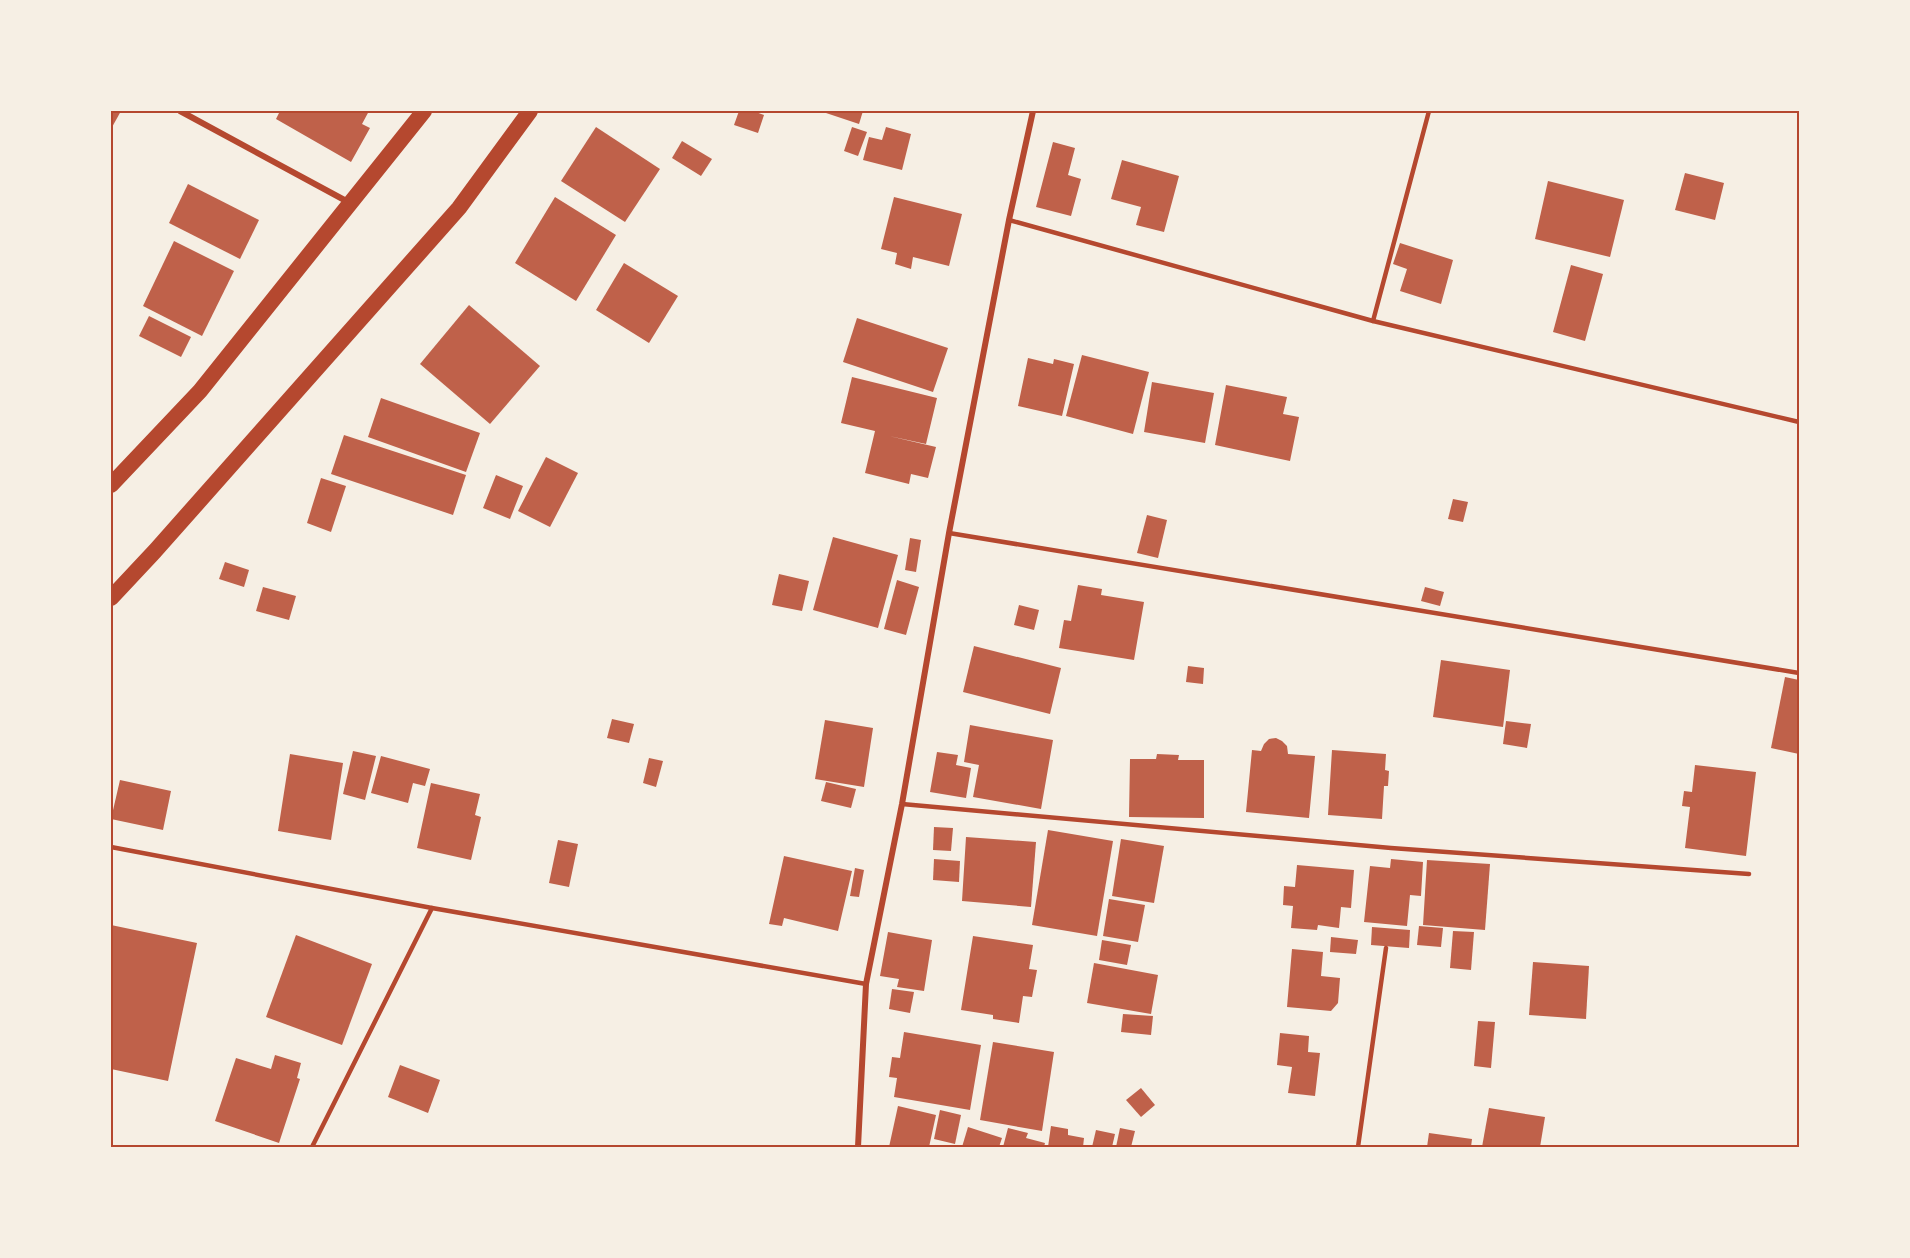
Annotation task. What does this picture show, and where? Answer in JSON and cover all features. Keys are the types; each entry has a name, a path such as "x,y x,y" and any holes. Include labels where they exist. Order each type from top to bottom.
{"highway":[{"path":"111,485 201,391 424,111"},
{"path":"111,598 459,208 530,111"}],"street":[{"path":"180,111 351,203"},
{"path":"858,1147 866,984 902,804 949,533 1033,111"}],"lane":[{"path":"1373,321 1430,111"},
{"path":"1010,220 1373,321 1799,422"},
{"path":"949,533 1799,673"},
{"path":"902,804 1392,848 1749,874"},
{"path":"111,847 432,909 866,984"},
{"path":"312,1147 432,909"},
{"path":"1358,1147 1386,948"}],"building":[{"path":"111,111 121,111 111,129"},
{"path":"280,111 369,111 362,124 370,128 351,162 276,119"},
{"path":"739,111 753,111 764,115 758,133 734,125"},
{"path":"820,111 863,111 859,124"},
{"path":"596,127 660,169 625,222 561,181"},
{"path":"852,127 867,132 858,156 844,151"},
{"path":"886,127 911,134 902,170 863,160 869,137 882,140"},
{"path":"682,141 712,159 701,176 672,158"},
{"path":"1053,142 1075,148 1068,175 1081,179 1071,216 1036,207"},
{"path":"1122,160 1179,176 1164,232 1136,225 1141,207 1111,199"},
{"path":"1685,173 1724,183 1715,220 1675,210"},
{"path":"1548,181 1624,200 1610,257 1535,239"},
{"path":"188,184 259,220 240,259 169,223"},
{"path":"555,197 616,235 576,301 515,263"},
{"path":"894,197 962,214 949,266 913,257 911,269 895,264 897,253 881,249"},
{"path":"174,241 234,271 202,336 143,306"},
{"path":"1400,243 1453,260 1441,304 1400,291 1407,269 1393,264"},
{"path":"624,263 678,296 649,343 596,310"},
{"path":"1571,265 1603,274 1585,341 1553,332"},
{"path":"469,305 540,366 490,424 420,364"},
{"path":"149,316 191,337 181,357 139,336"},
{"path":"857,318 948,348 933,392 843,362"},
{"path":"1082,355 1149,372 1133,434 1066,416"},
{"path":"1028,358 1053,364 1054,359 1074,364 1062,416 1018,406"},
{"path":"852,377 937,398 926,444 889,436 936,447 928,478 911,474 909,484 865,473 875,431 841,423"},
{"path":"1152,382 1214,393 1205,443 1144,432"},
{"path":"1226,385 1287,397 1283,414 1299,417 1290,461 1215,445"},
{"path":"381,398 480,433 466,472 368,437"},
{"path":"344,435 466,475 453,515 331,474"},
{"path":"546,457 578,473 550,527 518,511"},
{"path":"496,475 523,486 510,519 483,508"},
{"path":"321,478 346,486 331,532 307,523"},
{"path":"1453,499 1468,502 1463,522 1448,519"},
{"path":"1147,515 1167,520 1158,558 1137,553"},
{"path":"833,537 898,555 878,628 813,610"},
{"path":"910,538 921,540 916,572 905,570"},
{"path":"225,562 249,570 244,587 219,579"},
{"path":"779,574 809,581 802,611 772,605"},
{"path":"897,580 919,587 906,635 884,629"},
{"path":"1078,585 1102,589 1101,595 1144,602 1134,660 1059,648 1064,620 1071,621"},
{"path":"263,587 296,596 289,620 256,611"},
{"path":"1425,587 1444,592 1440,606 1421,601"},
{"path":"1019,605 1039,610 1034,630 1014,625"},
{"path":"974,646 1061,668 1050,714 963,692"},
{"path":"1441,660 1510,670 1503,727 1433,717"},
{"path":"1188,666 1204,668 1203,684 1186,682"},
{"path":"1785,677 1799,680 1799,754 1771,748"},
{"path":"612,719 634,724 629,743 607,738"},
{"path":"825,720 873,728 864,787 815,779"},
{"path":"1506,721 1531,724 1527,748 1503,744"},
{"path":"970,725 1053,740 1041,809 973,797 979,765 964,762"},
{"path":"1276,738 1287,746 1288,754 1315,756 1309,818 1246,812 1252,750 1261,751 1269,739"},
{"path":"1332,750 1386,754 1385,770 1389,771 1388,786 1384,786 1382,819 1328,815"},
{"path":"353,751 376,756 365,800 343,794"},
{"path":"937,752 958,755 956,765 971,768 966,798 930,792"},
{"path":"290,754 343,763 331,840 278,831"},
{"path":"1157,754 1179,755 1178,760 1204,760 1204,818 1129,817 1130,759 1156,759"},
{"path":"381,756 430,769 425,786 413,783 408,803 371,793"},
{"path":"649,758 663,761 656,787 643,783"},
{"path":"1695,765 1756,772 1746,856 1685,848 1690,807 1682,806 1684,791 1692,792"},
{"path":"120,780 171,791 163,830 111,819"},
{"path":"826,782 856,789 851,808 821,801"},
{"path":"431,783 480,794 475,815 481,817 471,860 417,848"},
{"path":"934,827 953,828 951,851 933,850"},
{"path":"1048,830 1113,841 1097,936 1032,925"},
{"path":"966,837 1036,842 1031,907 962,901"},
{"path":"1121,839 1164,846 1154,903 1112,896"},
{"path":"558,840 578,844 569,887 549,883"},
{"path":"784,856 852,871 838,931 784,918 782,926 769,924"},
{"path":"934,859 960,861 959,882 933,880"},
{"path":"1391,859 1423,862 1421,896 1410,895 1407,926 1364,922 1370,866 1390,868"},
{"path":"1427,860 1490,864 1485,930 1423,925"},
{"path":"1297,865 1354,870 1351,908 1341,907 1339,928 1318,925 1317,930 1291,928 1293,906 1283,905 1284,886 1295,887"},
{"path":"855,868 864,870 859,897 850,896"},
{"path":"1109,899 1145,905 1138,942 1103,936"},
{"path":"111,925 197,943 168,1081 111,1069"},
{"path":"1419,926 1443,928 1441,947 1417,945"},
{"path":"1372,927 1410,930 1409,948 1371,945"},
{"path":"1453,931 1474,932 1471,970 1450,968"},
{"path":"888,932 932,940 924,991 897,987 899,979 880,976"},
{"path":"296,935 372,964 342,1045 266,1017"},
{"path":"973,936 1033,945 1029,969 1037,970 1032,997 1023,996 1019,1023 993,1019 993,1015 961,1010"},
{"path":"1331,937 1358,940 1356,954 1330,952"},
{"path":"1102,940 1131,945 1127,965 1099,960"},
{"path":"1292,949 1323,952 1321,976 1340,978 1338,1003 1331,1011 1287,1007"},
{"path":"1533,962 1589,966 1586,1019 1529,1015"},
{"path":"1094,963 1158,975 1151,1014 1087,1003"},
{"path":"892,989 914,992 910,1013 889,1009"},
{"path":"1123,1014 1153,1016 1151,1035 1121,1032"},
{"path":"1478,1021 1495,1022 1491,1068 1474,1066"},
{"path":"904,1032 981,1045 970,1110 894,1097 897,1078 889,1077 892,1057 900,1058"},
{"path":"1280,1033 1309,1036 1308,1052 1320,1053 1315,1096 1288,1093 1292,1067 1277,1065"},
{"path":"993,1042 1054,1052 1042,1131 980,1120"},
{"path":"275,1055 301,1063 297,1078 300,1079 279,1143 215,1121 236,1058 271,1069"},
{"path":"400,1065 440,1080 428,1113 388,1097"},
{"path":"1141,1088 1155,1105 1141,1117 1126,1100"},
{"path":"898,1106 936,1115 929,1147 889,1147"},
{"path":"1489,1108 1545,1117 1540,1147 1482,1147"},
{"path":"940,1110 961,1115 955,1144 934,1139"},
{"path":"1051,1126 1068,1129 1068,1135 1084,1138 1083,1147 1048,1147"},
{"path":"968,1127 1002,1138 999,1147 962,1147"},
{"path":"1008,1128 1028,1133 1026,1138 1045,1143 1044,1147 1003,1147"},
{"path":"1120,1128 1135,1131 1131,1147 1116,1147"},
{"path":"1096,1130 1115,1134 1112,1147 1092,1147"},
{"path":"1429,1133 1472,1139 1471,1147 1427,1147"}]}
